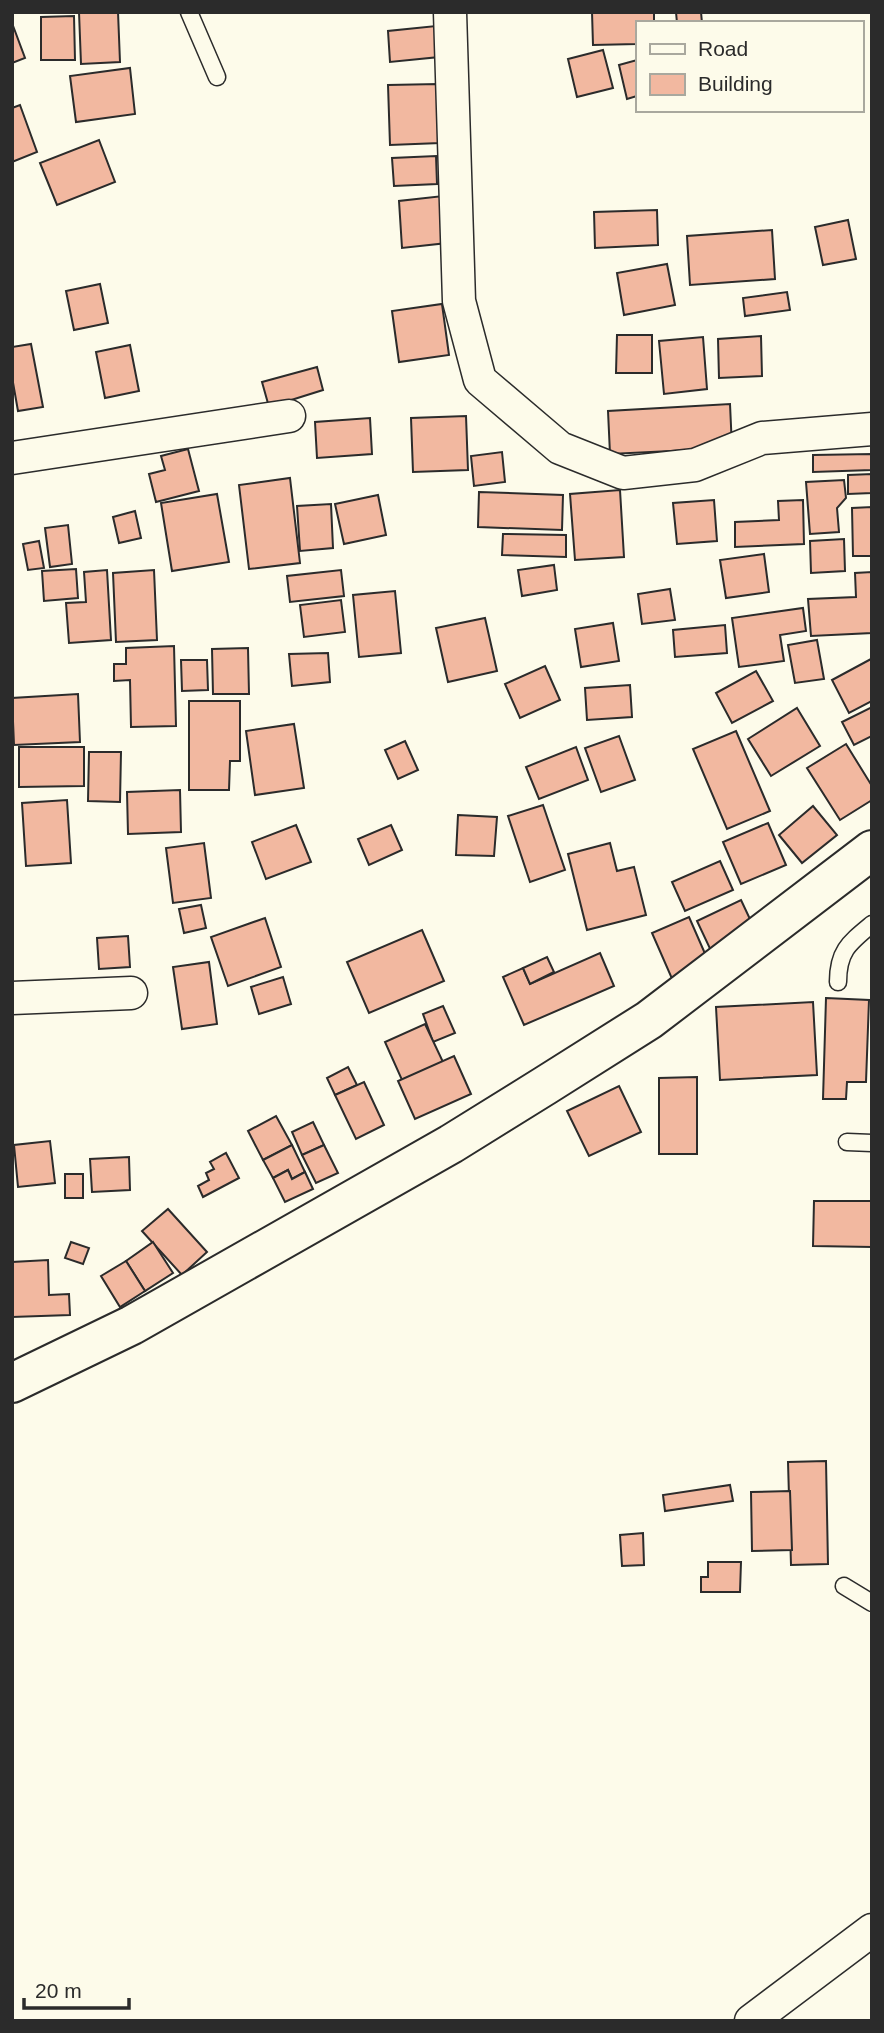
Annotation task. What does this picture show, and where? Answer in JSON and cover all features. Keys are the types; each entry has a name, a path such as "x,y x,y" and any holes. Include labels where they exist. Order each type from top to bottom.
{"street":[{"path":"450,12 459,302 480,380 560,448 623,473 695,465 762,438 872,429"},
{"path":"12,458 289,416"},
{"path":"12,1383 132,1325 450,1144 546,1085 649,1020 872,850"},
{"path":"12,998 131,993"},
{"path":"751,2021 872,1930"}],"lane":[{"path":"189,12 217,77"},
{"path":"838,982 838,965 848,944 872,924"},
{"path":"847,1142 872,1143"},
{"path":"844,1586 872,1603"}],"building":[{"path":"79,12 118,12 120,62 81,64"},
{"path":"592,12 654,12 654,21 636,21 636,44 593,45"},
{"path":"676,12 701,12 702,21 677,21"},
{"path":"74,16 75,60 41,60 41,17"},
{"path":"12,23 25,58 12,63"},
{"path":"436,26 439,57 390,62 388,31"},
{"path":"603,50 613,88 577,97 568,59"},
{"path":"636,60 636,96 627,99 619,65"},
{"path":"130,68 135,114 76,122 70,76"},
{"path":"438,84 440,143 390,145 388,85"},
{"path":"20,105 37,152 12,162 12,108"},
{"path":"99,140 115,182 57,205 40,163"},
{"path":"436,156 437,184 394,186 392,158"},
{"path":"443,196 447,243 402,248 399,201"},
{"path":"657,210 658,245 595,248 594,212"},
{"path":"848,220 856,259 823,265 815,227"},
{"path":"772,230 775,279 690,285 687,236"},
{"path":"667,264 675,305 624,315 617,273"},
{"path":"100,284 108,323 74,330 66,291"},
{"path":"787,292 790,310 745,316 743,298"},
{"path":"442,304 449,355 399,362 392,311"},
{"path":"617,335 652,335 652,373 616,373"},
{"path":"761,336 762,376 719,378 718,339"},
{"path":"703,337 707,389 664,394 659,341"},
{"path":"31,344 43,407 18,411 12,377 12,347"},
{"path":"130,345 139,391 105,398 96,352"},
{"path":"317,367 323,390 269,407 262,382"},
{"path":"730,404 732,448 610,454 608,411"},
{"path":"466,416 468,470 413,472 411,418"},
{"path":"370,418 372,454 317,458 315,422"},
{"path":"188,449 199,491 156,502 149,474 165,470 161,456"},
{"path":"502,452 505,482 474,486 471,456"},
{"path":"872,454 872,470 813,472 813,455"},
{"path":"872,474 872,493 848,494 848,475"},
{"path":"290,478 300,563 249,569 239,485"},
{"path":"844,480 846,498 837,508 839,532 810,534 806,482"},
{"path":"620,490 624,557 575,560 570,494"},
{"path":"479,492 563,495 562,530 478,527"},
{"path":"217,494 229,562 172,571 161,503"},
{"path":"378,495 386,535 344,544 335,504"},
{"path":"714,500 717,541 677,544 673,503"},
{"path":"803,500 804,544 735,547 735,522 779,520 778,501"},
{"path":"331,504 333,548 300,551 297,506"},
{"path":"872,507 872,556 853,556 852,508"},
{"path":"135,511 141,538 119,543 113,517"},
{"path":"68,525 72,564 50,567 45,528"},
{"path":"503,534 566,535 566,557 502,555"},
{"path":"844,539 845,571 811,573 810,541"},
{"path":"39,541 44,568 28,570 23,544"},
{"path":"764,554 769,592 726,598 720,560"},
{"path":"554,565 557,590 522,596 518,570"},
{"path":"76,569 78,598 44,601 42,571"},
{"path":"107,570 111,640 69,643 66,603 86,602 84,572"},
{"path":"154,570 157,640 116,642 113,573"},
{"path":"341,570 344,596 290,602 287,576"},
{"path":"872,572 872,633 811,636 808,599 856,597 855,573"},
{"path":"670,589 675,620 642,624 638,594"},
{"path":"395,591 401,653 359,657 353,595"},
{"path":"341,600 345,632 304,637 300,605"},
{"path":"803,608 806,631 780,635 784,661 739,667 732,618"},
{"path":"485,618 497,671 448,682 436,628"},
{"path":"613,623 619,661 581,667 575,629"},
{"path":"725,625 727,653 675,657 673,630"},
{"path":"817,640 824,679 795,683 788,645"},
{"path":"174,646 176,726 131,727 130,680 114,681 114,664 126,664 126,648"},
{"path":"248,648 249,694 213,694 212,649"},
{"path":"328,653 330,682 292,686 289,654"},
{"path":"871,659 872,701 849,713 832,680"},
{"path":"181,660 207,660 208,690 182,691"},
{"path":"545,666 560,700 520,718 505,684"},
{"path":"756,671 773,701 732,723 716,693"},
{"path":"630,685 632,717 587,720 585,688"},
{"path":"78,694 80,742 14,745 12,698"},
{"path":"189,701 240,701 240,761 230,761 229,790 189,790"},
{"path":"872,707 872,736 854,745 842,722"},
{"path":"797,708 820,746 771,776 748,739"},
{"path":"294,724 304,788 255,795 246,731"},
{"path":"736,731 770,811 727,829 693,749"},
{"path":"619,736 635,780 601,792 585,748"},
{"path":"405,741 418,770 398,779 385,750"},
{"path":"846,744 872,786 872,800 840,820 807,768"},
{"path":"19,747 84,747 84,786 19,787"},
{"path":"576,747 588,780 539,799 526,767"},
{"path":"89,752 121,752 120,802 88,801"},
{"path":"180,790 181,832 128,834 127,792"},
{"path":"67,800 71,863 26,866 22,803"},
{"path":"543,805 565,870 530,882 508,816"},
{"path":"813,806 837,835 802,863 779,835"},
{"path":"458,815 497,817 494,856 456,855"},
{"path":"768,823 786,865 741,884 723,842"},
{"path":"296,825 311,862 266,879 252,842"},
{"path":"391,825 402,850 369,865 358,839"},
{"path":"204,843 211,898 173,903 166,848"},
{"path":"610,843 617,871 634,867 646,915 587,930 568,854"},
{"path":"720,861 733,890 685,911 672,882"},
{"path":"741,900 757,934 713,955 697,921"},
{"path":"201,905 206,928 184,933 179,909"},
{"path":"689,917 710,965 673,981 652,933"},
{"path":"265,918 281,967 228,986 211,937"},
{"path":"422,930 444,981 369,1013 347,962"},
{"path":"128,936 130,967 99,969 97,938"},
{"path":"600,953 614,986 524,1025 503,977 523,968 530,984"},
{"path":"547,957 554,972 530,984 523,968"},
{"path":"209,962 217,1024 182,1029 173,967"},
{"path":"283,977 291,1004 259,1014 251,987"},
{"path":"826,998 869,1000 866,1082 847,1082 846,1099 823,1099"},
{"path":"813,1002 817,1075 720,1080 716,1007"},
{"path":"443,1006 455,1033 433,1042 423,1014"},
{"path":"425,1024 443,1062 402,1080 385,1042"},
{"path":"454,1056 471,1094 415,1119 398,1081"},
{"path":"348,1067 357,1085 335,1095 327,1078"},
{"path":"697,1077 697,1154 659,1154 659,1078"},
{"path":"364,1082 384,1125 356,1139 335,1095"},
{"path":"619,1086 641,1132 589,1156 567,1111"},
{"path":"276,1116 292,1145 263,1160 248,1131"},
{"path":"313,1122 324,1145 302,1155 292,1132"},
{"path":"50,1141 55,1183 18,1187 14,1145"},
{"path":"292,1145 305,1172 292,1179 288,1170 273,1178 263,1160"},
{"path":"324,1145 338,1173 316,1183 302,1155"},
{"path":"226,1153 239,1178 203,1197 198,1186 209,1180 206,1173 214,1169 210,1162"},
{"path":"129,1157 130,1190 92,1192 90,1159"},
{"path":"288,1170 292,1179 305,1172 313,1189 285,1202 273,1178"},
{"path":"65,1174 83,1174 83,1198 65,1198"},
{"path":"814,1201 872,1201 872,1247 813,1246"},
{"path":"168,1209 207,1252 182,1275 142,1231"},
{"path":"71,1242 89,1248 83,1264 65,1258"},
{"path":"153,1242 173,1273 145,1291 126,1261"},
{"path":"48,1260 49,1295 69,1294 70,1315 12,1317 12,1262"},
{"path":"126,1261 145,1291 120,1307 101,1276"},
{"path":"826,1461 828,1564 791,1565 788,1462"},
{"path":"730,1485 733,1501 665,1511 663,1495"},
{"path":"790,1491 792,1550 752,1551 751,1492"},
{"path":"643,1533 644,1565 622,1566 620,1535"},
{"path":"708,1562 741,1562 740,1592 701,1592 701,1577 708,1577"}]}
